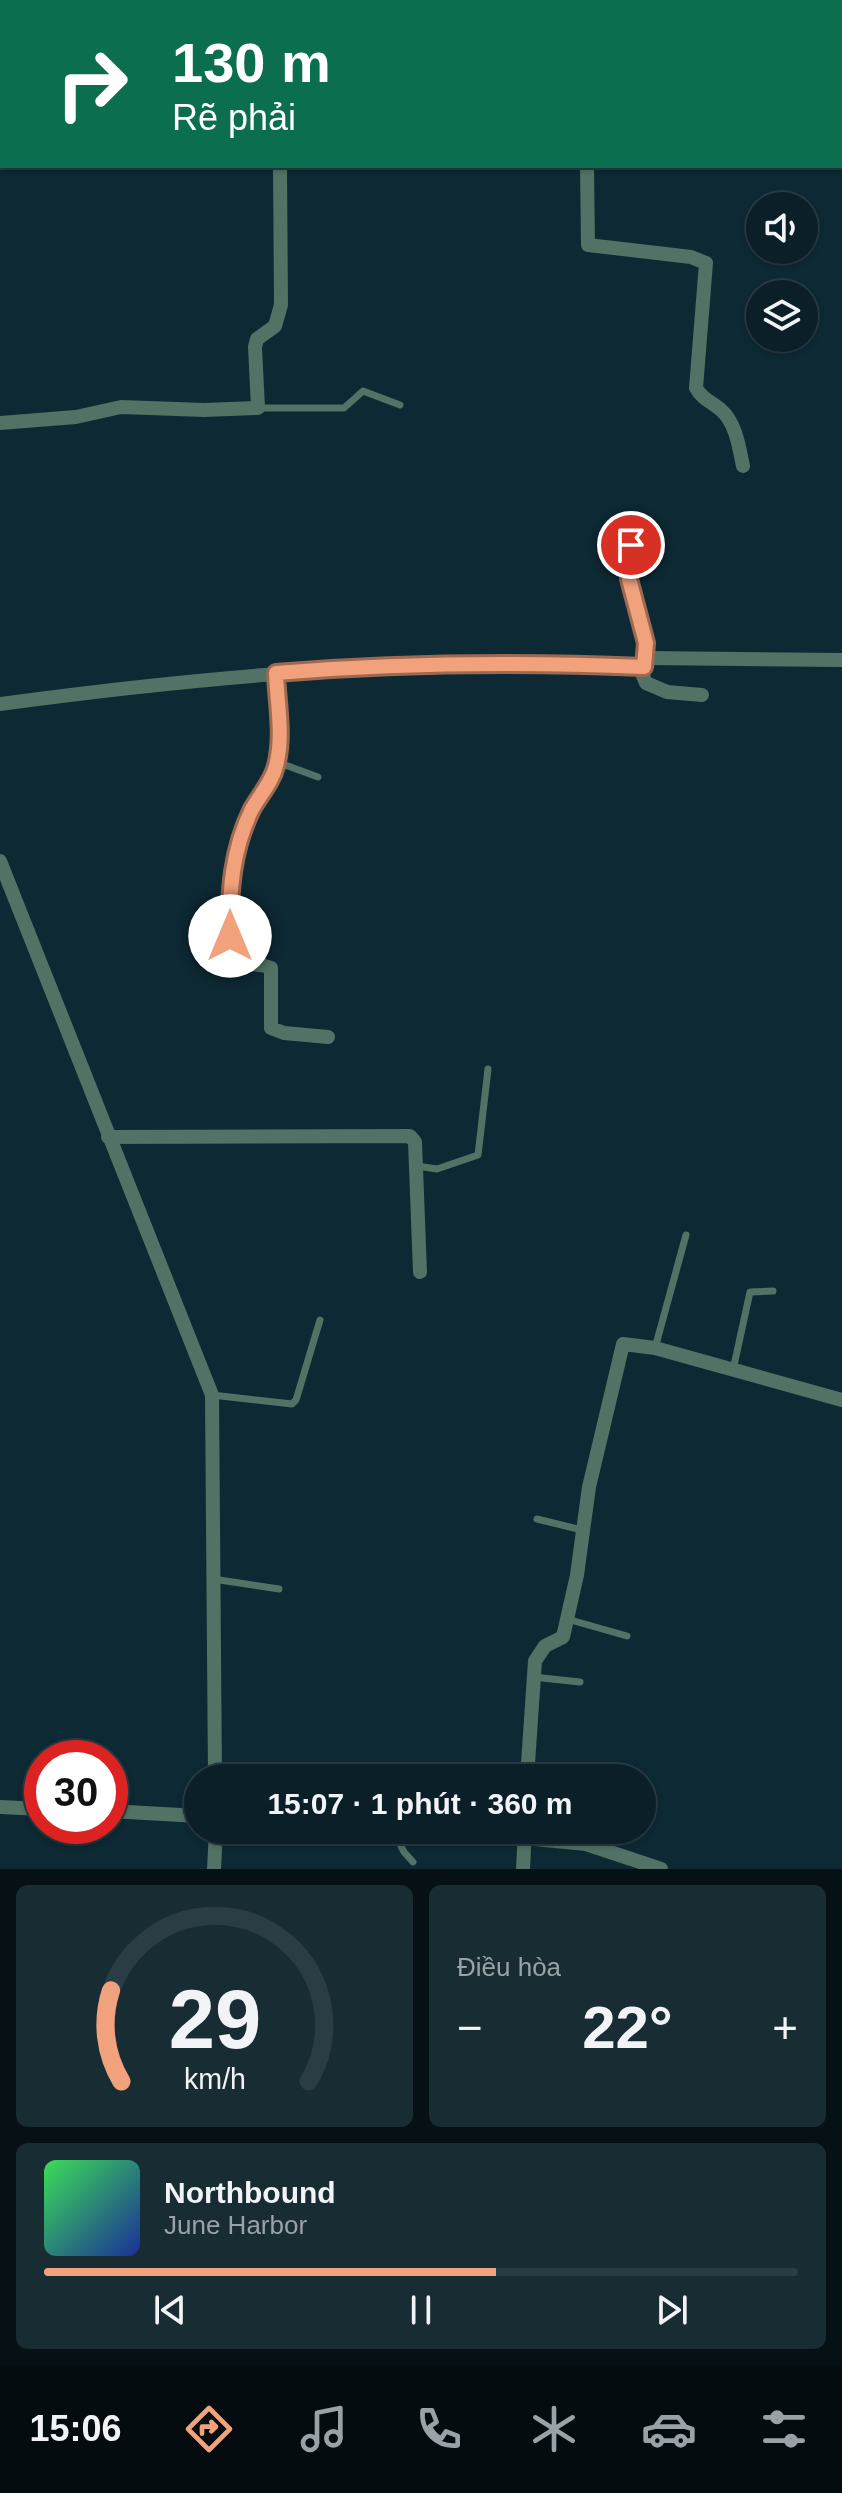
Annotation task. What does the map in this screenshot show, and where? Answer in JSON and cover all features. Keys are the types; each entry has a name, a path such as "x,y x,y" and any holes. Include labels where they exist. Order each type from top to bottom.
{"street":[{"path":"0,423 76,417 121,407 258,408 255,347 257,339 275,326 281,305 280,168"},
{"path":"587,168 588,245 698,258 706,263 696,388 704,399 725,413 732,425 743,466"},
{"path":"636,526 629,579 646,643 646,683 653,688 702,695"},
{"path":"0,704 276,673 371,666 842,660"},
{"path":"276,673 280,730 277,762 274,773 251,811 233,859 230,953 232,959 241,963 271,968 271,1028 284,1033 328,1037"},
{"path":"0,861 212,1395 215,1764"},
{"path":"108,1137 406,1135 415,1142 420,1272"},
{"path":"528,1764 533,1677 541,1650 563,1637 577,1575 596,1453 623,1344 655,1348 841,1400"},
{"path":"0,1807 24,1808"},
{"path":"128,1812 184,1815"},
{"path":"214,1869 215,1844"},
{"path":"523,1869 527,1844"},
{"path":"583,1844 661,1869"}],"lane":[{"path":"258,408 344,408 363,391 400,405"},
{"path":"277,762 318,777"},
{"path":"414,1165 437,1169 478,1155 488,1069"},
{"path":"655,1348 686,1235"},
{"path":"733,1370 750,1292 773,1291"},
{"path":"212,1395 292,1404 320,1320"},
{"path":"537,1519 582,1530"},
{"path":"213,1579 279,1589"},
{"path":"567,1619 627,1636"},
{"path":"533,1677 580,1682"},
{"path":"400,1844 413,1862"}],"route":[{"path":"230,936 233,859 251,811 274,773 277,762 280,730 276,673 371,666 570,664 644,667 646,643 629,579 631,545"}]}
